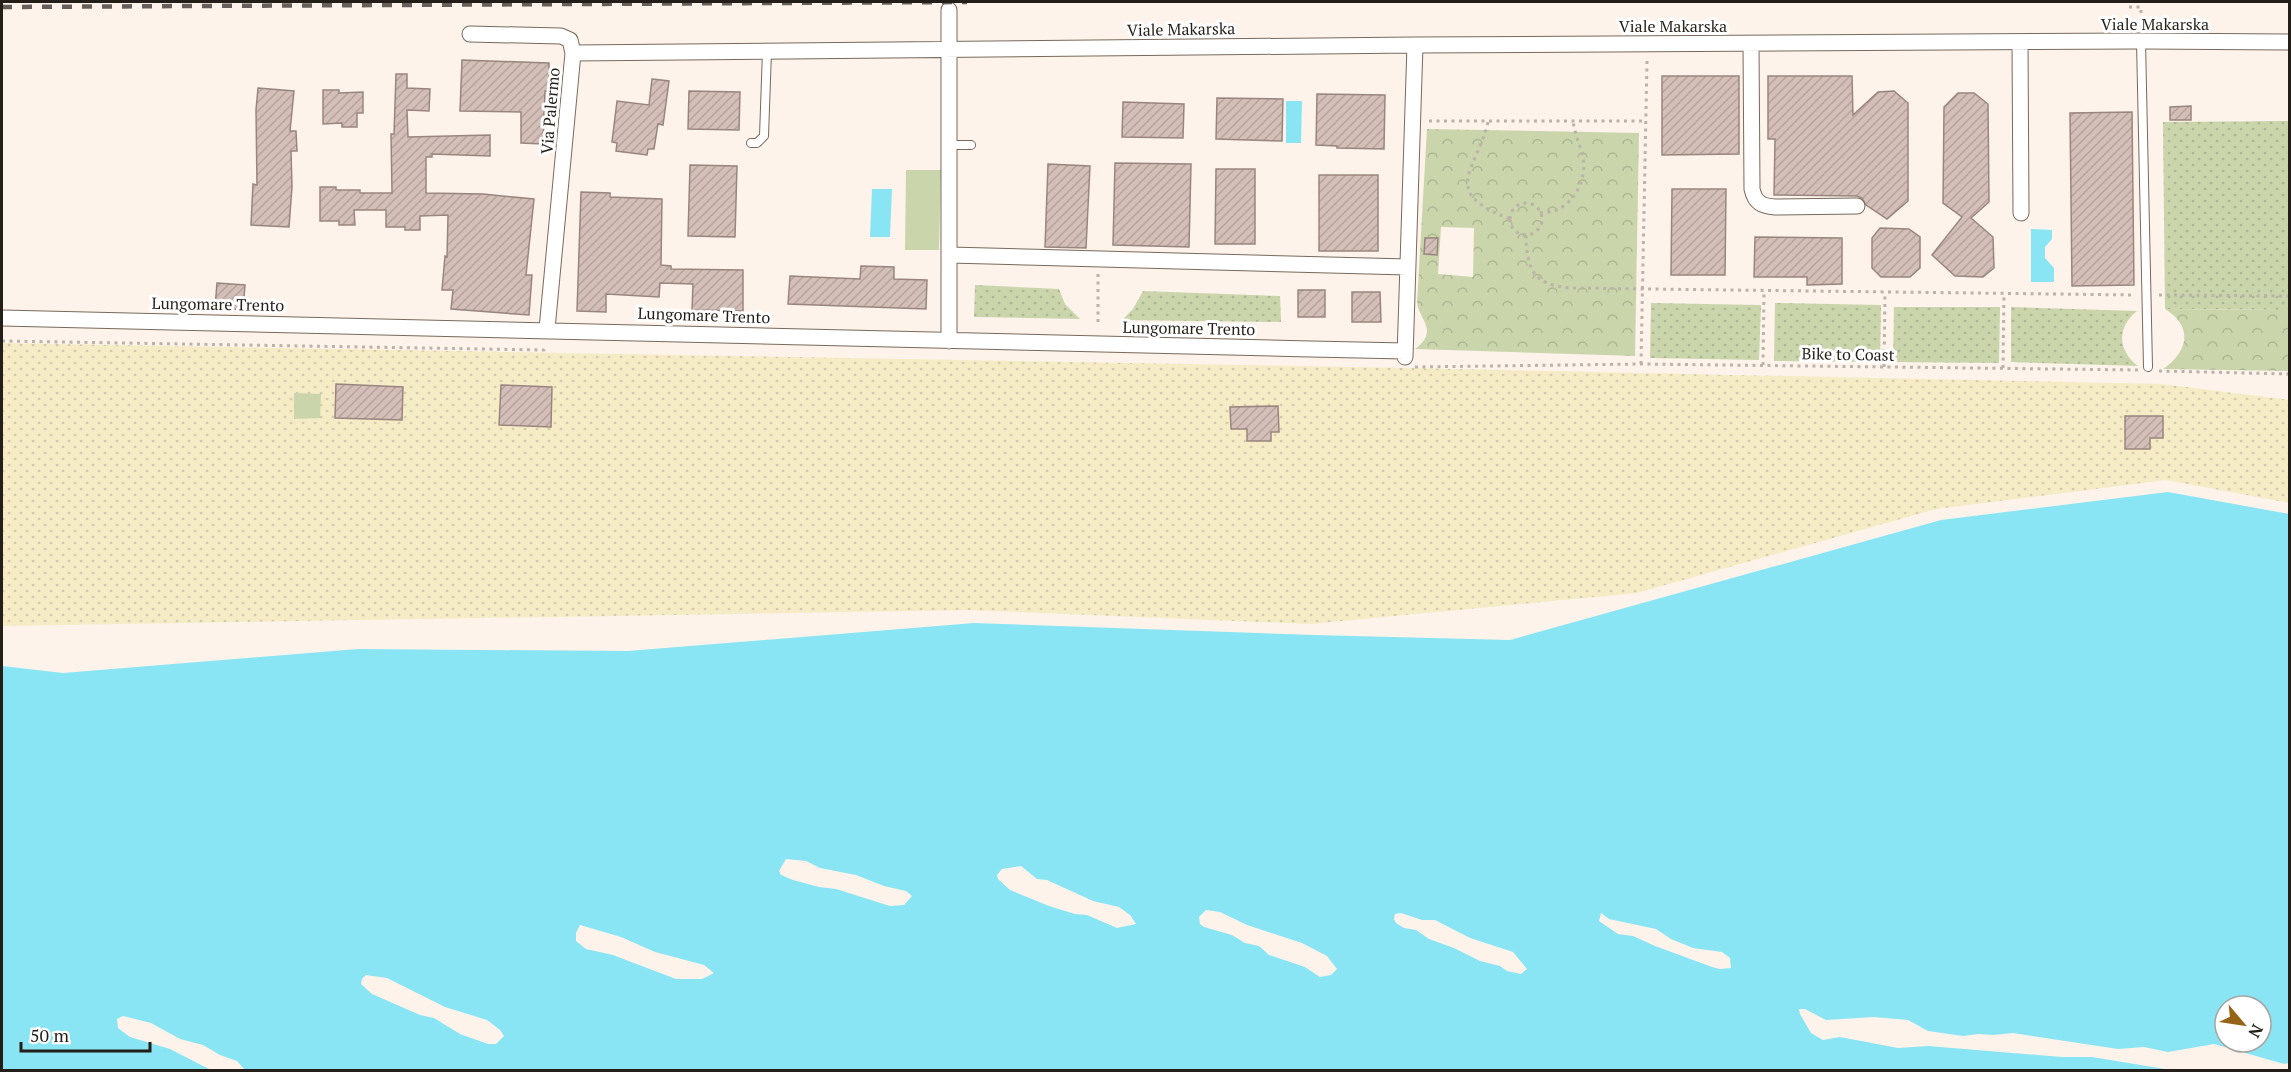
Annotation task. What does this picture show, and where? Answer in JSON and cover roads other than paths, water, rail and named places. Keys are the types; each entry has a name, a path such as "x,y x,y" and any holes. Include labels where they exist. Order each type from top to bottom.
{"street":[{"path":"948,10 949,340"},
{"path":"470,34 561,36 570,40 573,53"},
{"path":"2020,42 2020,213"},
{"name":"Viale Makarska","path":"948,49 2289,42"},
{"path":"1751,44 1752,189 1756,200 1762,205 1775,207 1857,206"},
{"path":"949,255 1408,267 1415,45"},
{"name":"Via Palermo","path":"547,329 573,53 948,49"},
{"name":"Lungomare Trento","path":"2,318 949,340 1405,359 1408,267"}],"lane":[{"path":"2141,41 2148,367"},
{"path":"751,143 757,143 764,136 767,51"},
{"path":"948,145 971,145"}],"water":[{"path":"1286,101 1302,101 1301,143 1286,143"},
{"path":"872,189 892,189 890,237 870,237"},
{"path":"2031,229 2052,230 2052,239 2045,247 2045,258 2054,268 2054,282 2031,282"},
{"path":"2168,492 2289,514 2289,1070 2,1070 2,666 63,673 358,649 628,651 974,623 1510,640 1941,520"}],"railway":[{"path":"2,7 967,2"}]}
